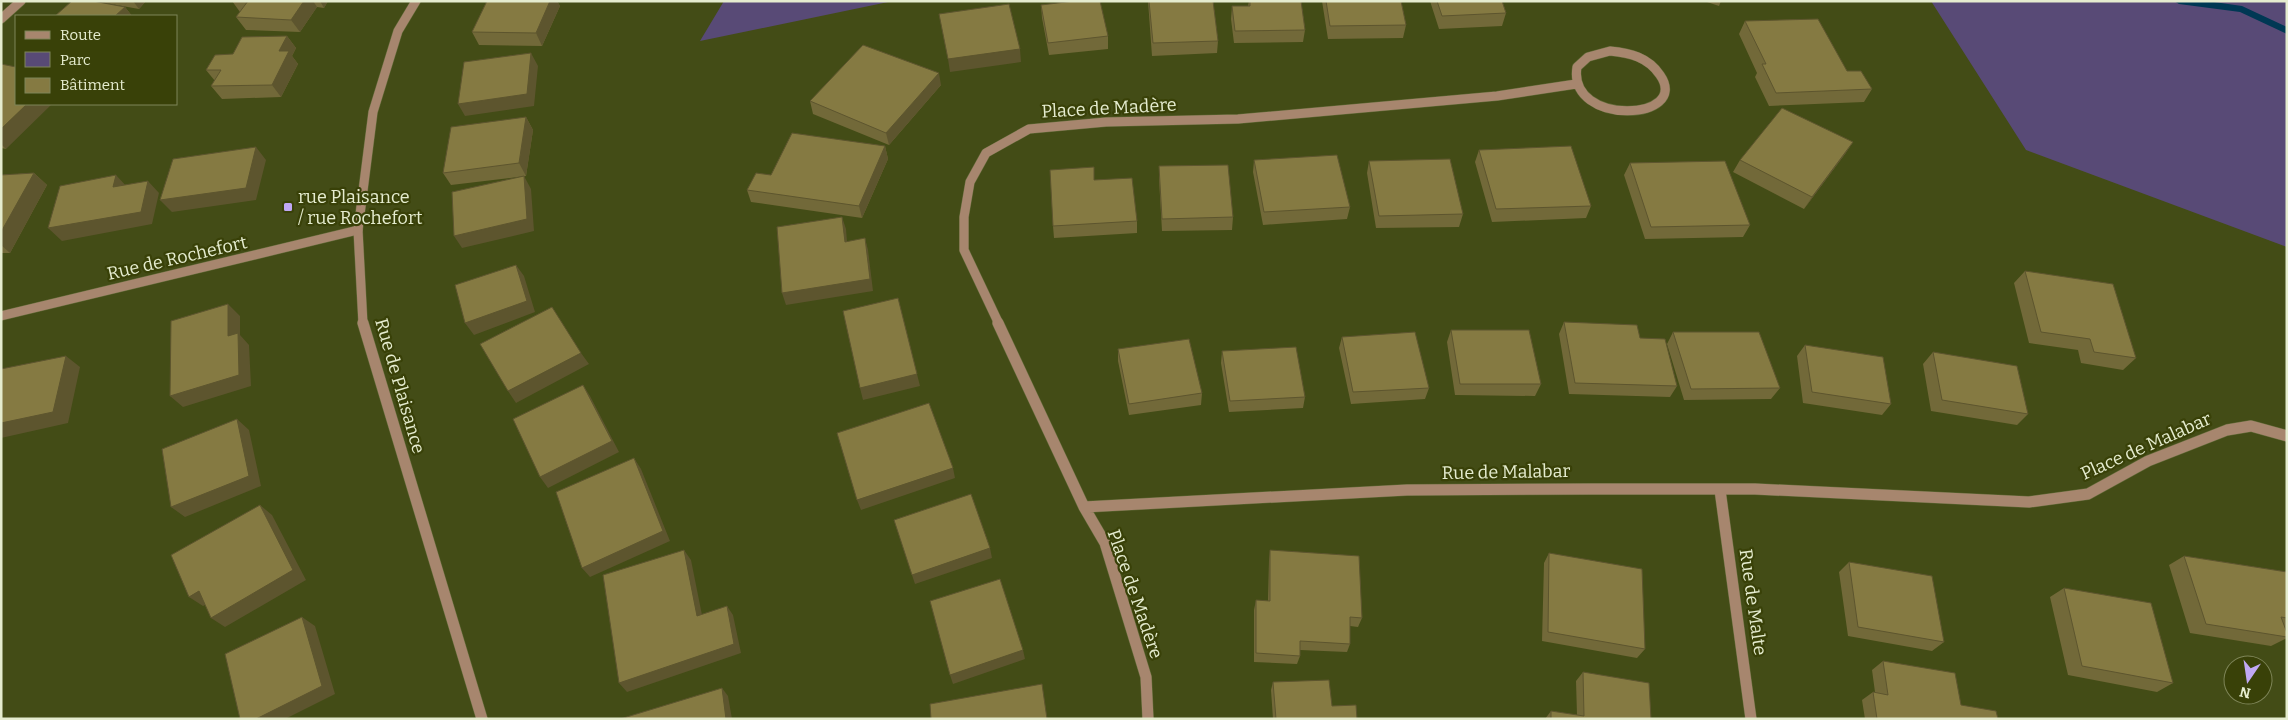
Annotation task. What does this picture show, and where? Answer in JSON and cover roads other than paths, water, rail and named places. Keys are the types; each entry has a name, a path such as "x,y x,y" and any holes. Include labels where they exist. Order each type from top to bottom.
{"street":[{"path":"1,19 21,1"},
{"name":"Rue de Plaisance","path":"416,1 398,31 373,112 358,230 363,325 482,719"},
{"path":"1617,51 1639,57 1652,64 1663,78 1666,93 1661,102 1651,108 1638,112 1624,113 1594,103 1583,94 1576,84 1574,74 1577,65 1585,57 1596,52 1617,51"},
{"name":"Place de Madère","path":"1148,719 1146,677 1105,543 1084,508 964,250 964,217 970,182 986,153 1029,129 1106,122 1238,119 1497,96 1576,84"},
{"name":"Rue de Rochefort","path":"1,316 307,244 358,230"},
{"name":"Place de Malabar","path":"1929,499 2030,502 2088,494 2148,461 2226,430 2251,426 2287,436"},
{"name":"Rue de Malabar","path":"1084,508 1407,490 1755,489 1929,499"},
{"name":"Rue de Malte","path":"1720,490 1751,719"}],"waterway":[{"path":"2179,1 2242,9 2287,31"}],"place":[{"name":"rue Plaisance / rue Rochefort","path":"288,207"}]}
